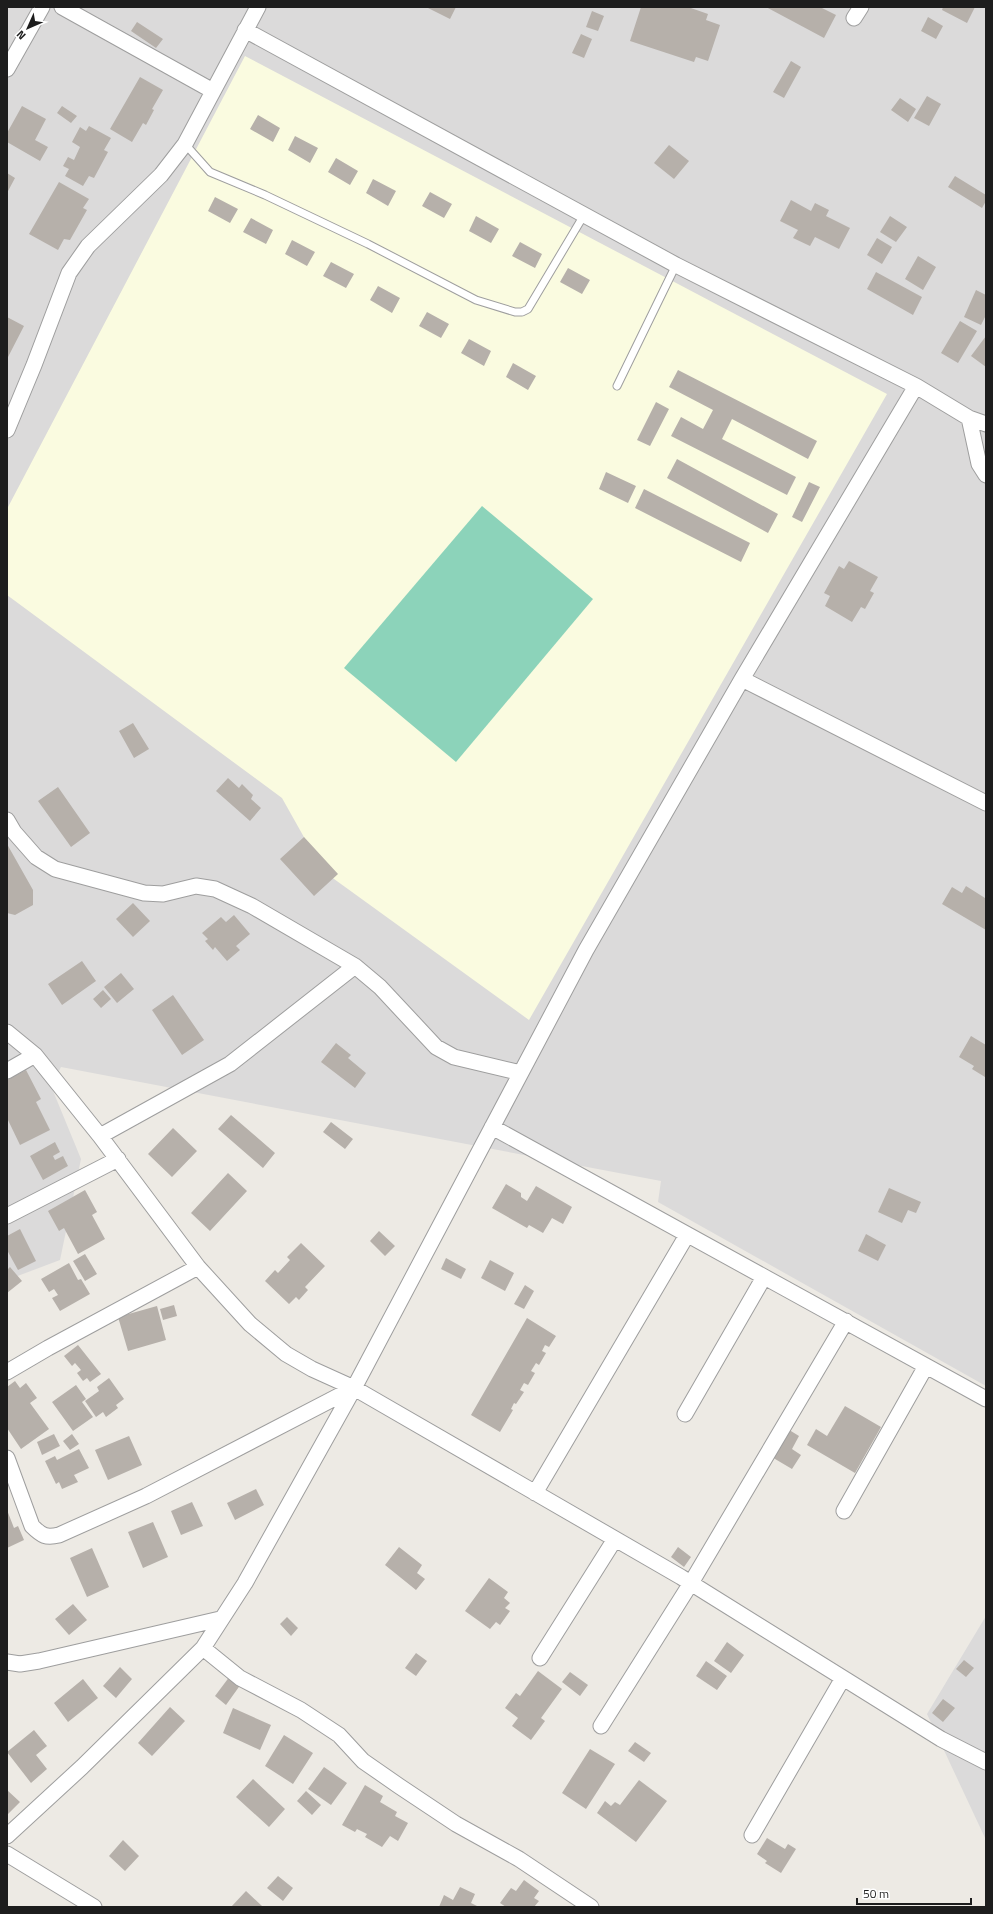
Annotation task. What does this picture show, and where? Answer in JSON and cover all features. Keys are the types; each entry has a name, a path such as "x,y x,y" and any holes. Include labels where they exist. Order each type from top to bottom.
{"street":[{"path":"7,69 42,7"},
{"path":"62,7 213,91"},
{"path":"7,430 34,365 69,273 88,246 161,175 185,144 258,7"},
{"path":"245,30 676,265 916,386 969,418 986,424"},
{"path":"7,1836 82,1767 203,1648 220,1619 245,1583 354,1388 586,950 742,679 916,386"},
{"path":"969,418 979,464 986,475"},
{"path":"742,679 986,803"},
{"path":"7,820 14,832 36,857 55,869 144,893 163,894 196,886 215,889 252,906 355,966 380,987 436,1047 454,1057 521,1073"},
{"path":"100,1136 230,1064 355,966"},
{"path":"7,1032 35,1054 118,1159 198,1267 250,1324 286,1354 312,1369 354,1388 616,1539 691,1583 941,1739 986,1762"},
{"path":"7,1071 35,1054"},
{"path":"492,1127 986,1399"},
{"path":"7,1216 118,1159"},
{"path":"535,1493 687,1235"},
{"path":"7,1372 48,1348 198,1267"},
{"path":"685,1414 764,1277"},
{"path":"601,1726 691,1583 846,1321"},
{"path":"844,1511 926,1366"},
{"path":"7,1458 32,1526 40,1534 48,1537 59,1535 146,1496 354,1388"},
{"path":"540,1658 616,1539"},
{"path":"7,1662 20,1664 39,1661 220,1619"},
{"path":"203,1648 240,1678 301,1710 339,1735 363,1761 399,1786 456,1824 519,1860 591,1907"},
{"path":"752,1835 843,1678"},
{"path":"7,1854 94,1907"}],"lane":[{"path":"185,144 210,172 265,195 368,244 476,300 510,311 522,312 528,309 533,303 584,215"},
{"path":"617,386 676,265"}],"shaded area":[{"path":"7,7 986,7 986,1386 658,1202 661,1181 61,1067 51,1086 81,1159 60,1260 7,1280"},
{"path":"245,56 887,394 529,1020 323,871 282,798 7,595 7,509"},
{"path":"986,1616 986,1840 927,1714"}],"green space":[{"path":"482,506 593,599 456,762 344,668"}],"building":[{"path":"426,7 456,7 450,19"},
{"path":"641,7 688,7 708,14 706,20 720,25 708,61 696,57 694,62 630,41"},
{"path":"766,7 820,7 836,15 824,38"},
{"path":"943,7 975,7 967,23 942,10"},
{"path":"592,11 604,16 598,31 586,27"},
{"path":"928,17 943,26 936,39 921,31"},
{"path":"137,22 163,39 156,48 131,31"},
{"path":"581,34 592,39 584,58 572,53"},
{"path":"791,61 801,67 784,98 773,92"},
{"path":"140,77 163,90 152,109 154,110 146,125 143,123 132,142 110,129"},
{"path":"927,96 941,104 929,126 914,118"},
{"path":"900,98 916,109 908,122 891,110"},
{"path":"22,106 46,119 35,140 48,147 40,161 7,142 7,133"},
{"path":"62,106 77,116 71,123 57,113"},
{"path":"258,115 280,128 273,142 250,129"},
{"path":"89,126 111,138 104,150 108,152 94,178 89,176 83,186 65,176 69,169 63,166 68,157 74,160 80,147 72,142 80,127 86,131"},
{"path":"295,136 318,148 310,163 288,150"},
{"path":"669,145 689,161 674,179 654,163"},
{"path":"336,158 358,171 350,185 328,172"},
{"path":"7,173 15,178 7,193"},
{"path":"955,176 986,195 986,201 982,208 948,187"},
{"path":"373,179 396,191 388,206 366,193"},
{"path":"59,182 89,199 83,208 87,210 70,240 64,239 58,250 29,234"},
{"path":"430,192 452,204 444,218 422,206"},
{"path":"215,197 238,209 230,223 208,211"},
{"path":"791,200 811,211 815,203 829,210 826,216 850,228 839,249 815,237 810,246 793,238 798,230 780,221"},
{"path":"476,216 499,229 491,243 469,231"},
{"path":"890,216 907,227 896,242 880,232"},
{"path":"251,218 273,230 266,244 243,232"},
{"path":"877,238 892,247 882,264 867,255"},
{"path":"292,240 315,252 307,266 285,254"},
{"path":"520,242 542,254 535,268 512,256"},
{"path":"918,256 936,267 923,290 905,279"},
{"path":"331,262 354,274 346,288 323,276"},
{"path":"568,268 590,280 582,294 560,282"},
{"path":"876,272 922,297 913,315 867,289"},
{"path":"378,286 400,298 392,313 370,300"},
{"path":"976,290 986,295 986,315 981,325 964,317"},
{"path":"427,312 449,324 441,338 419,326"},
{"path":"7,317 24,326 7,359"},
{"path":"960,321 977,331 958,363 941,353"},
{"path":"986,336 986,367 971,356"},
{"path":"469,339 491,351 484,366 461,353"},
{"path":"513,363 536,376 528,390 506,377"},
{"path":"678,370 817,441 808,459 732,419 722,439 796,477 787,495 671,436 681,417 703,429 713,410 669,387"},
{"path":"656,402 669,409 650,446 637,440"},
{"path":"677,459 778,514 768,533 667,478"},
{"path":"606,472 636,486 628,503 599,489"},
{"path":"809,482 820,487 802,522 792,517"},
{"path":"644,489 750,543 741,562 635,508"},
{"path":"849,561 878,577 870,591 874,593 865,609 861,607 852,622 825,606 830,596 824,593 839,566 844,569"},
{"path":"133,723 149,749 134,758 119,731"},
{"path":"228,778 239,788 242,784 253,795 251,799 261,808 250,821 216,791"},
{"path":"58,787 90,833 71,847 38,801"},
{"path":"304,837 338,874 314,896 280,859"},
{"path":"7,844 33,890 33,905 15,915 7,913"},
{"path":"966,886 985,898 986,895 986,930 942,904 952,887 962,893"},
{"path":"133,903 150,921 133,937 116,919"},
{"path":"234,915 250,934 236,946 240,950 227,961 215,947 213,950 205,941 208,939 202,933 221,917 226,922"},
{"path":"82,961 96,981 62,1005 48,984"},
{"path":"121,973 134,989 117,1003 104,987"},
{"path":"103,990 111,999 101,1008 93,999"},
{"path":"173,995 204,1040 182,1055 152,1010"},
{"path":"971,1036 986,1045 985,1077 972,1069 974,1066 959,1057"},
{"path":"336,1043 351,1055 348,1058 366,1073 355,1088 321,1062"},
{"path":"26,1070 41,1099 36,1102 50,1130 20,1145 7,1118 7,1080"},
{"path":"231,1115 275,1153 263,1168 218,1129"},
{"path":"331,1122 353,1139 345,1149 323,1132"},
{"path":"173,1128 197,1151 172,1177 148,1154"},
{"path":"55,1142 60,1152 53,1156 55,1160 63,1156 68,1166 43,1180 30,1156"},
{"path":"228,1173 247,1191 210,1231 191,1213"},
{"path":"506,1184 521,1193 521,1197 527,1201 536,1186 572,1207 563,1224 552,1218 543,1233 529,1225 527,1228 492,1208"},
{"path":"889,1188 921,1202 916,1213 908,1210 902,1223 878,1212"},
{"path":"85,1190 97,1212 92,1215 105,1239 78,1254 64,1228 59,1231 48,1211"},
{"path":"20,1229 36,1261 18,1270 7,1250 7,1236"},
{"path":"379,1231 395,1246 385,1256 370,1241"},
{"path":"866,1234 886,1245 878,1261 858,1251"},
{"path":"301,1243 325,1266 305,1287 308,1290 299,1300 296,1297 289,1304 265,1281 275,1270 278,1273 290,1260 287,1257"},
{"path":"85,1254 97,1274 85,1281 73,1261"},
{"path":"446,1258 466,1269 461,1279 441,1269"},
{"path":"490,1260 514,1273 505,1291 481,1278"},
{"path":"69,1263 78,1280 81,1279 90,1294 60,1311 52,1298 58,1295 54,1289 49,1292 41,1279"},
{"path":"10,1267 22,1281 7,1293 7,1270"},
{"path":"525,1285 534,1291 524,1309 514,1304"},
{"path":"174,1305 177,1316 163,1320 160,1309"},
{"path":"157,1306 166,1340 128,1351 118,1317"},
{"path":"527,1318 556,1336 549,1347 545,1345 542,1351 546,1353 539,1365 536,1363 531,1371 535,1373 528,1385 524,1383 520,1390 524,1392 516,1404 514,1403 511,1409 513,1410 500,1432 471,1415"},
{"path":"78,1345 101,1374 90,1382 87,1378 83,1381 77,1373 81,1370 75,1363 72,1366 64,1356"},
{"path":"109,1378 124,1399 116,1405 118,1408 106,1417 103,1412 96,1417 85,1401 99,1391 97,1387"},
{"path":"15,1381 20,1388 26,1383 37,1398 30,1403 49,1429 21,1449 7,1428 7,1387"},
{"path":"76,1385 86,1399 82,1402 93,1417 73,1431 52,1402"},
{"path":"845,1406 881,1427 855,1473 807,1445 816,1429 827,1436"},
{"path":"786,1428 799,1436 792,1449 801,1455 792,1469 770,1456"},
{"path":"54,1434 60,1446 42,1455 37,1442"},
{"path":"72,1434 79,1444 70,1450 63,1441"},
{"path":"129,1436 142,1465 108,1480 95,1450"},
{"path":"79,1449 89,1468 74,1475 78,1482 62,1489 59,1482 56,1484 45,1461 55,1456 57,1460"},
{"path":"256,1489 264,1505 235,1520 227,1503"},
{"path":"192,1502 203,1526 181,1535 171,1511"},
{"path":"7,1510 14,1528 18,1526 24,1540 7,1548"},
{"path":"153,1522 168,1557 143,1568 128,1532"},
{"path":"399,1547 422,1565 417,1573 425,1579 416,1590 385,1565"},
{"path":"678,1547 691,1557 684,1567 671,1557"},
{"path":"92,1548 109,1587 87,1597 70,1558"},
{"path":"489,1578 508,1592 504,1598 510,1603 505,1608 510,1611 500,1625 496,1622 490,1629 465,1611"},
{"path":"73,1604 87,1620 69,1635 55,1619"},
{"path":"287,1617 298,1628 291,1636 280,1624"},
{"path":"727,1642 744,1655 731,1673 714,1661"},
{"path":"416,1653 427,1661 416,1676 405,1668"},
{"path":"964,1660 974,1668 966,1677 956,1669"},
{"path":"706,1661 727,1676 717,1690 696,1676"},
{"path":"120,1667 132,1679 116,1698 103,1686"},
{"path":"538,1671 562,1689 541,1718 545,1721 531,1740 512,1726 518,1718 505,1708 516,1693 520,1696"},
{"path":"570,1672 588,1685 580,1696 562,1682"},
{"path":"230,1676 241,1684 226,1705 215,1696"},
{"path":"83,1679 98,1698 68,1722 54,1703"},
{"path":"943,1699 955,1708 943,1722 932,1713"},
{"path":"170,1707 185,1721 152,1756 138,1743"},
{"path":"233,1708 271,1725 260,1750 223,1733"},
{"path":"34,1730 47,1746 36,1755 47,1769 31,1783 7,1752"},
{"path":"284,1735 313,1753 293,1784 265,1766"},
{"path":"635,1742 651,1753 644,1762 628,1751"},
{"path":"590,1749 615,1764 586,1809 562,1793"},
{"path":"324,1767 347,1783 331,1805 308,1789"},
{"path":"253,1779 285,1809 269,1827 236,1797"},
{"path":"639,1780 667,1801 636,1842 597,1813 605,1801 611,1806 615,1802 620,1805"},
{"path":"365,1785 383,1796 380,1802 397,1812 395,1816 408,1823 398,1841 390,1836 382,1847 365,1837 367,1834 357,1829 355,1832 342,1825"},
{"path":"7,1790 20,1802 7,1815"},
{"path":"306,1791 321,1805 312,1815 297,1801"},
{"path":"767,1838 785,1849 788,1844 796,1849 781,1873 765,1863 767,1861 757,1854"},
{"path":"123,1840 139,1856 125,1871 109,1856"},
{"path":"278,1876 293,1888 283,1901 267,1888"},
{"path":"524,1880 539,1891 534,1898 539,1901 534,1907 506,1907 500,1903 511,1888 516,1891"},
{"path":"460,1887 475,1894 471,1903 479,1907 439,1907 444,1895 453,1900"},
{"path":"246,1891 262,1906 231,1907"}]}
